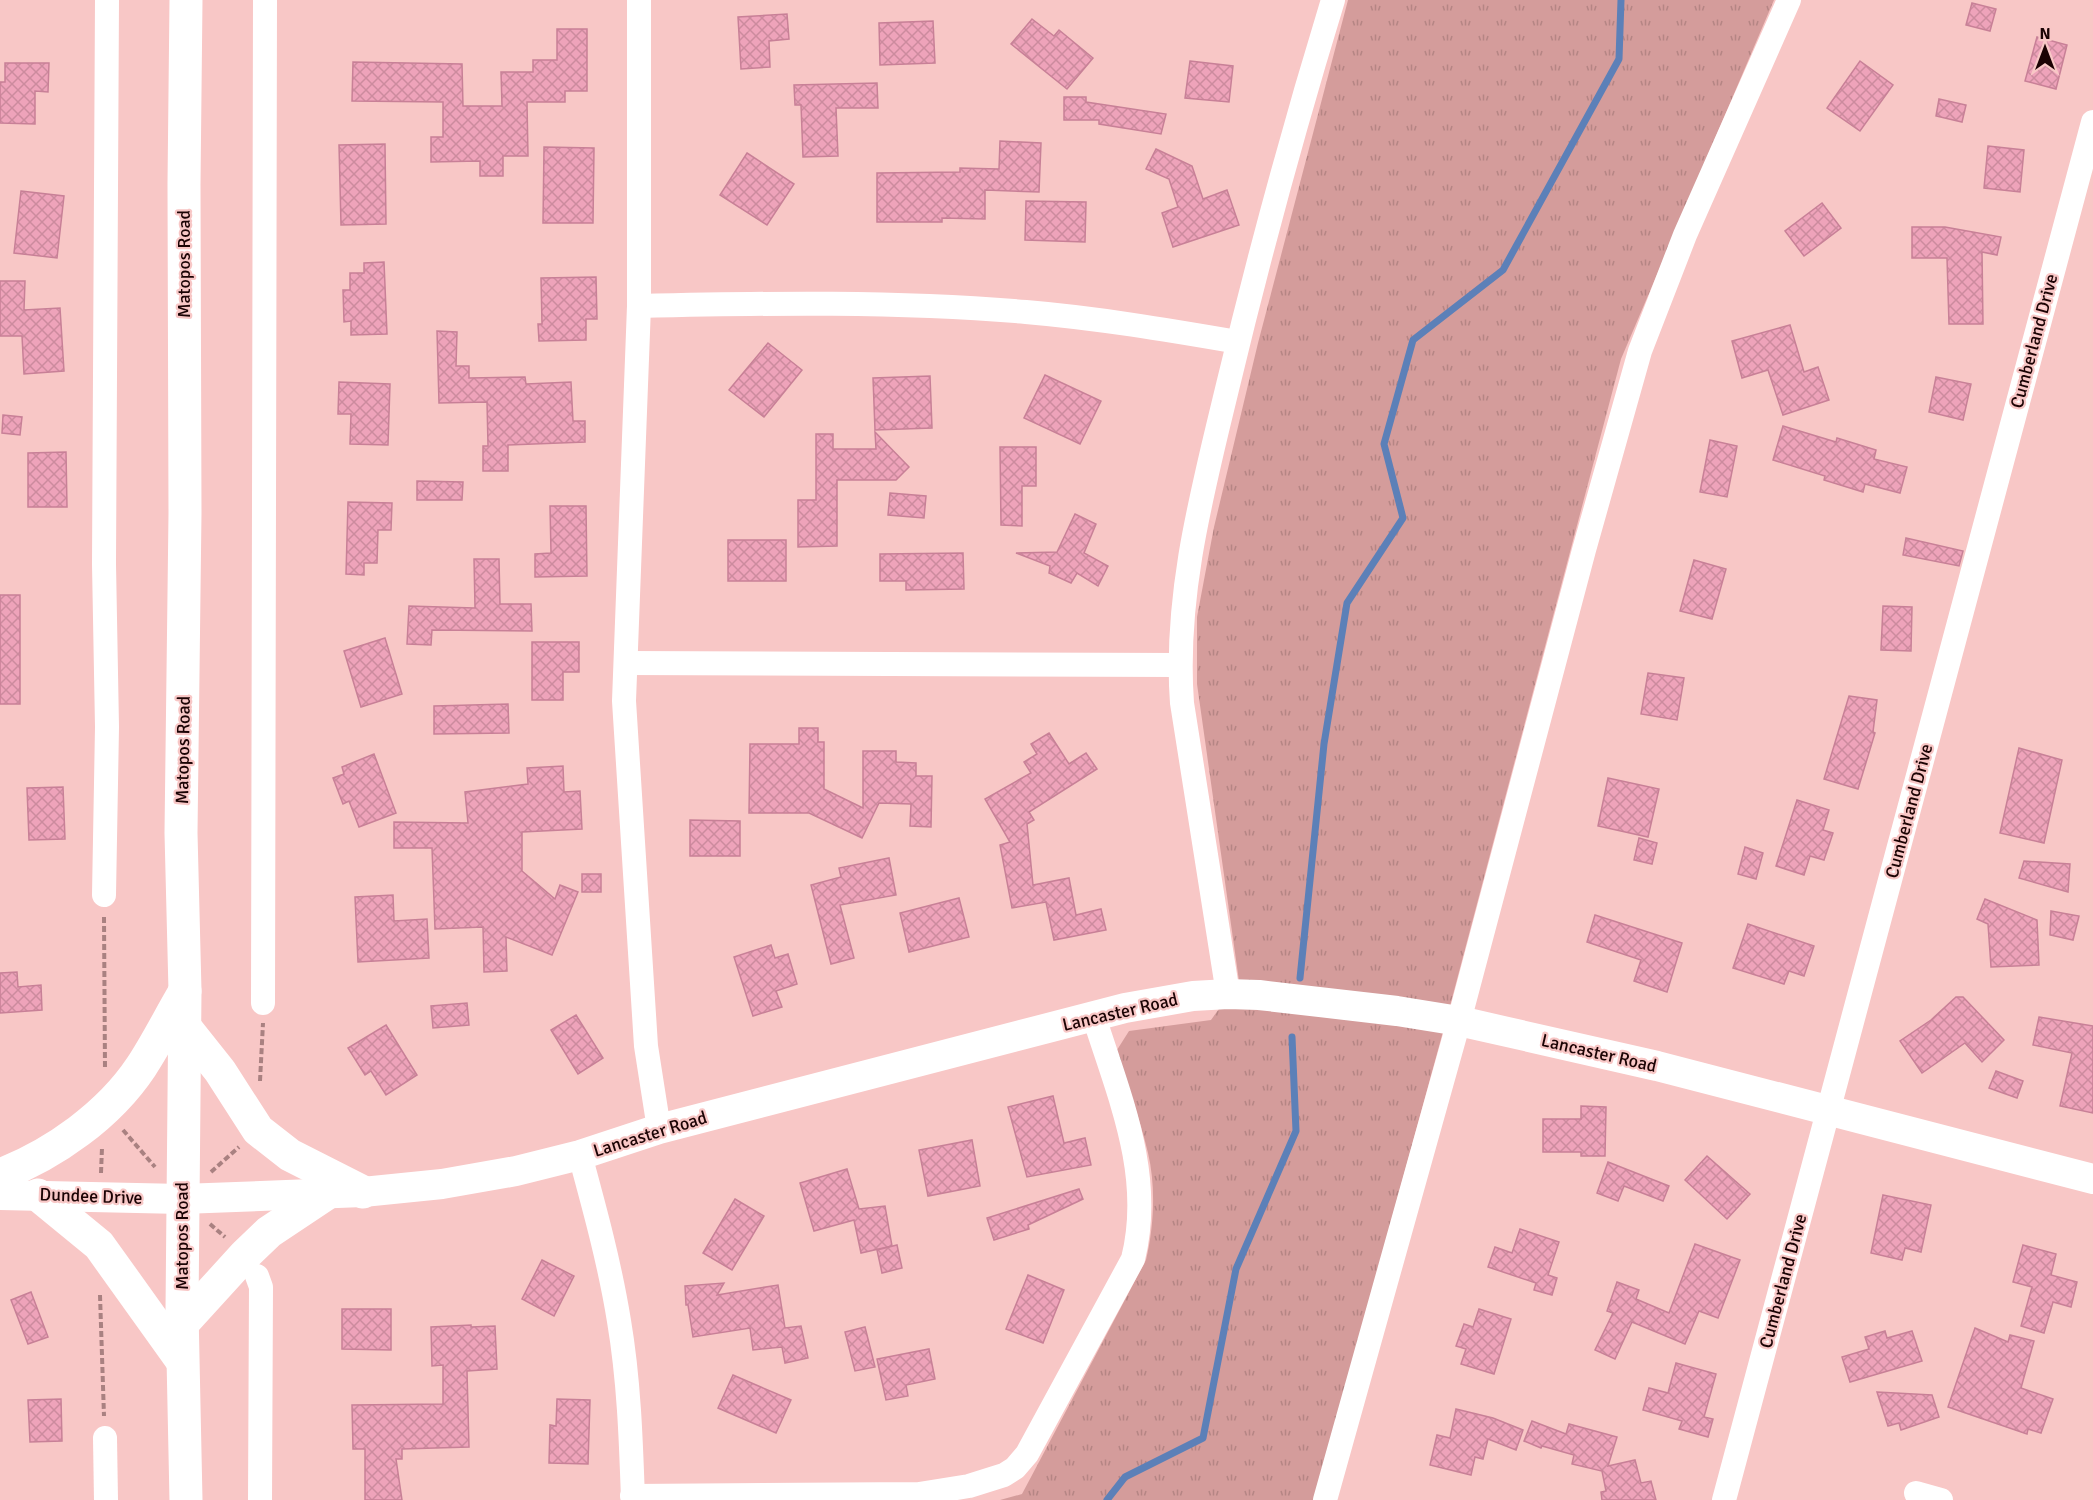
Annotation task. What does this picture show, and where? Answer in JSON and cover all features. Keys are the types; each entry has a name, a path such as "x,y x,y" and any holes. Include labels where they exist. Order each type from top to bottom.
{"main road":[{"name":"Matopos Road","path":"186,0 185,513 181,833 185,991 182,1324 186,1500"},
{"path":"0,1175 62,1143 105,1109 123,1091 142,1066 185,991"},
{"path":"185,1027 220,1071 258,1130 290,1155 363,1192"},
{"path":"182,1324 269,1232 326,1194"},
{"path":"38,1195 99,1245 183,1361"}],"street":[{"path":"104,895 107,0"},
{"path":"263,1003 265,0"},
{"path":"639,0 639,306 625,711 646,1046 659,1129"},
{"path":"1325,1500 1459,1021 1584,550 1640,351 1685,235 1789,0"},
{"path":"1228,994 1182,703 1179,665 1182,610 1190,552 1238,342 1293,137 1324,2"},
{"name":"Cumberland Drive","path":"1724,1500 2093,122"},
{"path":"639,306 796,302 1025,312 1105,320 1238,342"},
{"path":"626,663 1179,665"},
{"name":"Lancaster Road","path":"182,1199 363,1192 442,1184 495,1175 580,1155 659,1129 1125,1008 1158,1001 1228,994 1337,1003 1459,1021 1657,1066 2093,1179"},
{"path":"580,1155 603,1240 620,1321 628,1396 632,1498 919,1494 969,1486 1004,1475 1027,1454 1133,1259 1140,1219 1136,1156 1125,1113 1094,1017"},
{"name":"Dundee Drive","path":"0,1194 182,1199"},
{"path":"257,1276 261,1287 260,1500"},
{"path":"105,1438 106,1500"},
{"path":"1916,1493 1941,1500"}],"green space":[{"path":"1348,0 1774,0 1621,359 1450,1006 1315,1500 1000,1500 1022,1494 1146,1260 1153,1206 1151,1166 1117,1050 1129,1031 1211,1020 1239,981 1197,684 1197,617 1214,527 1258,343"}],"building":[{"path":"1972,3 1996,9 1990,31 1966,25"},
{"path":"787,14 789,39 769,41 770,67 741,69 738,17"},
{"path":"1032,19 1054,36 1059,30 1093,58 1067,89 1011,44"},
{"path":"933,21 935,63 880,65 879,23"},
{"path":"557,29 587,29 587,91 565,91 565,102 527,102 528,156 503,156 503,176 480,176 480,161 431,162 431,137 443,137 443,102 352,101 353,62 462,64 463,106 502,106 501,72 533,72 533,60 557,60"},
{"path":"2037,37 2067,45 2056,89 2025,81"},
{"path":"1190,61 1233,66 1229,102 1185,98"},
{"path":"1860,61 1893,85 1860,131 1827,108"},
{"path":"5,63 49,63 48,92 35,91 35,124 0,123 0,82 5,82"},
{"path":"877,83 878,108 836,108 838,156 803,157 801,105 795,105 794,85"},
{"path":"1064,97 1086,97 1086,102 1166,114 1161,134 1099,124 1099,120 1064,120"},
{"path":"1939,99 1966,105 1962,122 1936,116"},
{"path":"1000,141 1041,143 1039,192 985,190 985,219 942,218 942,222 877,222 877,173 960,172 960,168 999,169"},
{"path":"385,144 386,224 341,225 339,145"},
{"path":"1988,146 2024,150 2020,192 1984,188"},
{"path":"544,147 594,148 593,223 543,223"},
{"path":"1156,149 1192,166 1203,199 1227,190 1239,225 1173,247 1162,213 1178,207 1169,179 1146,169"},
{"path":"747,153 794,184 767,225 720,195"},
{"path":"21,191 64,196 57,258 14,253"},
{"path":"1026,201 1086,202 1085,242 1025,240"},
{"path":"1822,203 1841,228 1804,256 1785,231"},
{"path":"1912,227 1945,227 2001,237 1997,255 1982,252 1983,324 1949,324 1947,258 1912,258"},
{"path":"384,262 387,334 351,335 351,321 344,322 343,290 350,290 350,273 364,273 364,263"},
{"path":"596,277 597,319 586,319 586,340 539,341 538,324 542,324 541,278"},
{"path":"0,281 25,281 24,310 60,308 64,371 24,374 22,336 0,336"},
{"path":"1790,325 1804,372 1818,367 1829,400 1783,415 1768,370 1742,378 1732,341"},
{"path":"437,331 457,332 456,366 469,366 469,378 525,377 526,384 571,382 573,421 585,421 585,442 508,445 508,471 483,471 483,446 488,446 487,402 439,403"},
{"path":"768,343 802,370 764,417 729,390"},
{"path":"1045,375 1101,401 1080,444 1024,418"},
{"path":"930,376 932,428 875,430 873,378"},
{"path":"1936,377 1971,384 1963,420 1929,412"},
{"path":"339,382 390,384 388,445 350,444 351,414 338,414"},
{"path":"3,415 22,417 20,435 2,433"},
{"path":"1783,426 1836,442 1837,438 1876,450 1874,459 1907,467 1900,493 1865,484 1863,492 1824,480 1825,476 1773,460"},
{"path":"875,432 909,467 896,480 837,480 837,546 798,547 798,500 816,500 816,434 833,434 833,449 876,449"},
{"path":"1710,440 1737,446 1727,497 1700,492"},
{"path":"1000,447 1036,447 1036,486 1022,486 1022,526 1001,525"},
{"path":"66,452 67,507 28,507 28,453"},
{"path":"417,481 463,482 462,500 417,500"},
{"path":"890,493 926,496 924,518 888,515"},
{"path":"348,502 392,503 391,530 378,530 377,563 364,563 364,575 346,574"},
{"path":"550,506 586,506 587,576 535,577 535,554 551,553"},
{"path":"1075,514 1096,524 1084,553 1108,566 1098,586 1077,573 1071,583 1049,573 1050,566 1016,553 1057,552"},
{"path":"1906,538 1963,551 1959,566 1903,555"},
{"path":"728,540 786,540 786,581 728,581"},
{"path":"963,553 964,589 906,590 906,581 880,581 880,554"},
{"path":"474,559 499,559 500,604 531,604 532,631 432,630 431,645 407,644 409,606 475,608"},
{"path":"1694,560 1726,569 1712,619 1680,611"},
{"path":"0,595 20,595 20,704 0,704"},
{"path":"1883,606 1912,607 1911,651 1881,650"},
{"path":"385,638 402,694 361,707 344,651"},
{"path":"532,642 579,642 579,672 563,672 563,700 532,700"},
{"path":"1648,673 1684,678 1677,720 1641,714"},
{"path":"1849,696 1877,700 1873,732 1875,733 1858,789 1824,779"},
{"path":"508,704 509,733 434,734 434,706"},
{"path":"799,728 818,728 818,742 824,742 824,789 863,808 863,751 896,751 896,762 916,763 916,776 932,776 931,827 910,826 911,804 879,803 862,838 809,813 749,813 750,744 799,744"},
{"path":"1049,733 1069,764 1086,753 1097,769 1029,812 1034,820 1027,824 1033,885 1069,878 1076,915 1101,909 1106,930 1054,940 1046,902 1012,908 1000,845 1010,842 985,799 1031,773 1024,762 1037,754 1031,744"},
{"path":"2019,748 2062,760 2044,843 2000,833"},
{"path":"374,754 396,813 359,827 349,801 343,804 333,778 344,774 342,767"},
{"path":"563,766 564,792 580,791 582,829 522,832 522,871 555,899 560,885 578,892 552,955 506,937 507,971 484,972 483,927 435,929 432,848 394,848 394,822 468,823 465,792 528,784 527,768"},
{"path":"1608,778 1659,789 1648,837 1598,826"},
{"path":"63,787 65,839 29,840 27,788"},
{"path":"1797,800 1829,810 1823,830 1833,833 1824,860 1810,856 1804,875 1776,866"},
{"path":"690,820 740,821 740,856 690,856"},
{"path":"1639,838 1657,843 1652,864 1634,860"},
{"path":"1745,847 1763,853 1756,879 1738,874"},
{"path":"889,858 896,895 840,905 854,958 831,964 811,885 841,877 839,868"},
{"path":"2024,861 2070,864 2068,892 2019,878"},
{"path":"582,874 601,874 601,892 582,892"},
{"path":"393,895 394,921 427,919 429,958 358,962 355,897"},
{"path":"959,898 969,937 909,952 900,913"},
{"path":"1985,899 2037,920 2039,965 1991,967 1988,924 1977,919"},
{"path":"2051,911 2079,916 2073,940 2050,935"},
{"path":"1595,915 1682,943 1667,992 1634,981 1641,960 1587,942"},
{"path":"1748,924 1814,946 1804,976 1789,971 1784,984 1733,968"},
{"path":"771,945 775,958 788,954 797,984 776,991 782,1007 753,1016 734,957"},
{"path":"17,972 18,987 41,985 42,1010 0,1013 0,973"},
{"path":"1956,997 1963,997 2004,1040 1982,1062 1965,1043 1922,1073 1900,1041 1931,1020"},
{"path":"467,1003 469,1025 433,1028 431,1006"},
{"path":"576,1015 603,1058 578,1074 551,1030"},
{"path":"2039,1017 2093,1026 2093,1113 2060,1106 2072,1053 2033,1045"},
{"path":"386,1025 417,1075 386,1095 371,1071 365,1075 348,1048"},
{"path":"1996,1071 2023,1081 2017,1098 1989,1088"},
{"path":"1053,1096 1064,1143 1085,1138 1091,1165 1027,1177 1008,1107"},
{"path":"1581,1106 1606,1107 1605,1156 1581,1156 1581,1152 1543,1152 1543,1119 1581,1119"},
{"path":"972,1140 980,1186 928,1196 919,1150"},
{"path":"1707,1156 1750,1194 1727,1219 1685,1180"},
{"path":"1608,1162 1669,1186 1663,1201 1624,1186 1618,1201 1597,1193"},
{"path":"847,1169 859,1209 885,1206 892,1246 861,1253 854,1220 814,1231 800,1183"},
{"path":"1079,1189 1083,1199 1028,1225 1029,1229 994,1240 987,1218"},
{"path":"1883,1195 1931,1205 1921,1252 1905,1248 1902,1260 1871,1253"},
{"path":"735,1199 764,1216 732,1270 703,1253"},
{"path":"1520,1229 1559,1242 1548,1275 1557,1278 1552,1295 1534,1290 1536,1283 1488,1267 1495,1247 1512,1253"},
{"path":"1695,1244 1740,1260 1718,1318 1699,1311 1685,1344 1632,1322 1615,1359 1595,1350 1613,1313 1607,1311 1617,1282 1639,1290 1636,1299 1669,1313"},
{"path":"897,1245 902,1268 882,1273 877,1250"},
{"path":"2023,1245 2056,1254 2051,1275 2077,1282 2071,1307 2053,1302 2044,1333 2021,1326 2032,1287 2013,1282"},
{"path":"542,1260 574,1276 554,1316 522,1299"},
{"path":"1028,1275 1064,1290 1043,1343 1006,1329"},
{"path":"724,1283 717,1295 778,1285 785,1328 801,1326 808,1358 785,1363 782,1347 753,1350 750,1328 693,1337 688,1305 686,1305 685,1286"},
{"path":"31,1292 48,1337 28,1344 11,1300"},
{"path":"342,1309 391,1309 391,1350 342,1349"},
{"path":"1479,1309 1511,1319 1494,1374 1461,1364 1466,1349 1456,1346 1464,1324 1473,1327"},
{"path":"471,1325 471,1327 495,1326 497,1369 467,1371 469,1447 402,1449 402,1459 396,1459 402,1500 365,1500 365,1449 353,1449 352,1405 443,1404 443,1365 432,1366 431,1327"},
{"path":"865,1327 875,1367 855,1371 845,1332"},
{"path":"1975,1328 2008,1342 2010,1335 2034,1341 2021,1388 2053,1399 2041,1433 2028,1429 2027,1434 1948,1407"},
{"path":"1885,1331 1887,1338 1912,1331 1922,1361 1850,1382 1842,1357 1869,1349 1865,1337"},
{"path":"929,1349 935,1379 906,1385 908,1396 886,1400 877,1359"},
{"path":"1676,1363 1716,1374 1704,1417 1713,1419 1708,1437 1679,1429 1682,1421 1643,1410 1649,1388 1668,1393"},
{"path":"733,1375 791,1400 776,1433 718,1408"},
{"path":"1877,1392 1932,1395 1939,1417 1901,1430 1899,1423 1888,1426"},
{"path":"61,1399 62,1441 30,1442 28,1400"},
{"path":"557,1399 590,1400 588,1464 549,1463 550,1425 556,1426"},
{"path":"1456,1409 1493,1418 1523,1430 1516,1450 1488,1439 1483,1459 1475,1457 1471,1475 1430,1465 1437,1435 1450,1438"},
{"path":"1532,1421 1566,1434 1569,1424 1617,1437 1608,1466 1635,1460 1641,1483 1651,1481 1656,1500 1602,1500 1601,1492 1606,1491 1602,1471 1572,1464 1574,1455 1542,1446 1541,1448 1524,1441"}],"waterway":[{"path":"1300,978 1324,744 1347,603 1403,518 1384,444 1413,340 1503,270 1619,59 1621,0"},
{"path":"1107,1500 1125,1477 1203,1438 1236,1269 1296,1131 1292,1037"}]}
